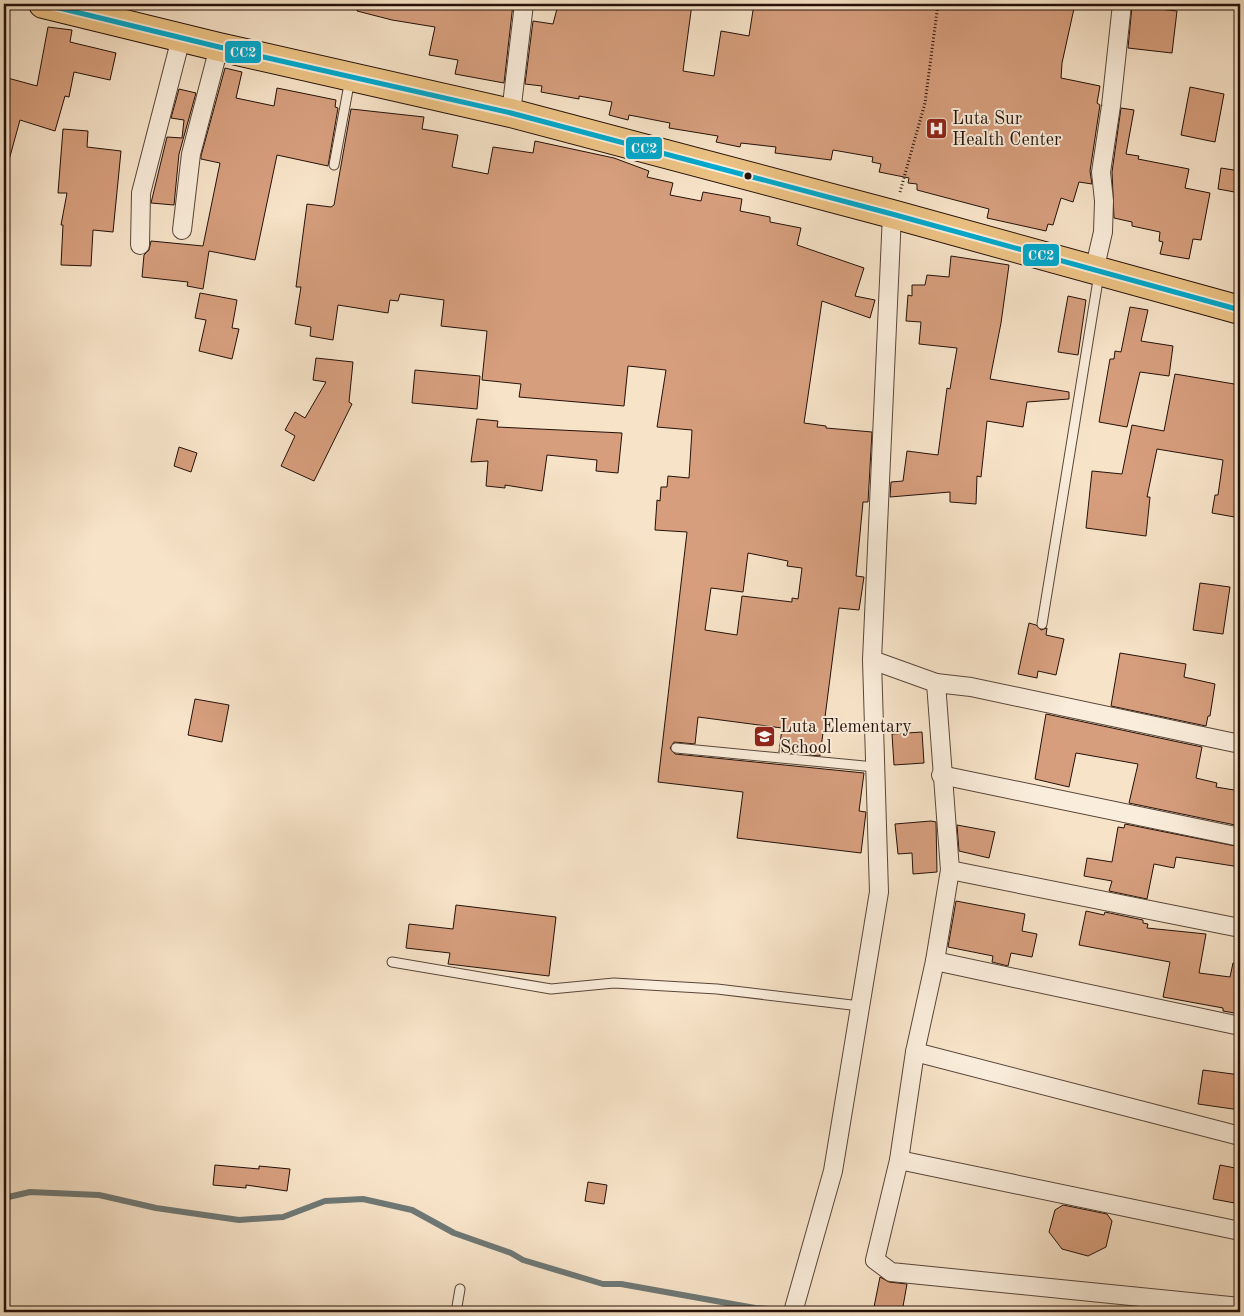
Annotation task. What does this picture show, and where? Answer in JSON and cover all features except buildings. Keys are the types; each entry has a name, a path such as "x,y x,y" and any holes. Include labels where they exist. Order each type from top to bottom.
{"highway":[{"path":"43,4 219,47 511,113 892,214 1240,310"}],"street":[{"path":"511,113 524,4"},
{"path":"1097,271 1104,201 1100,177 1122,4"},
{"path":"140,245 141,193 181,38"},
{"path":"182,230 191,154 219,47"},
{"path":"793,1312 832,1171 879,892 872,660 892,214"},
{"path":"872,660 936,683 971,687 1240,744"},
{"path":"936,683 950,870 915,1052 899,1160 875,1260 891,1272 1240,1307"},
{"path":"942,775 1240,837"},
{"path":"950,870 1240,928"},
{"path":"934,961 1240,1026"},
{"path":"915,1052 1240,1136"},
{"path":"899,1160 1240,1231"}],"lane":[{"path":"334,165 351,77"},
{"path":"1042,624 1097,271"},
{"path":"676,748 875,767"},
{"path":"392,962 551,989 614,982 717,989 860,1006"},
{"path":"456,1312 460,1289"}],"path":[{"path":"892,214 904,182 912,146 916,141 925,103 938,4"}],"waterway":[{"path":"4,1198 30,1192 99,1195 156,1208 239,1220 283,1217 325,1201 363,1199 412,1210 454,1233 511,1253 523,1260 603,1284 621,1284 755,1308 806,1312"}],"transit line":[{"name":"CC2","path":"43,4 219,47 511,113 892,214 1240,310"}],"place":[{"name":"Luta Sur Health Center","path":"936,128"},
{"name":"Luta Elementary School","path":"764,736"}]}
